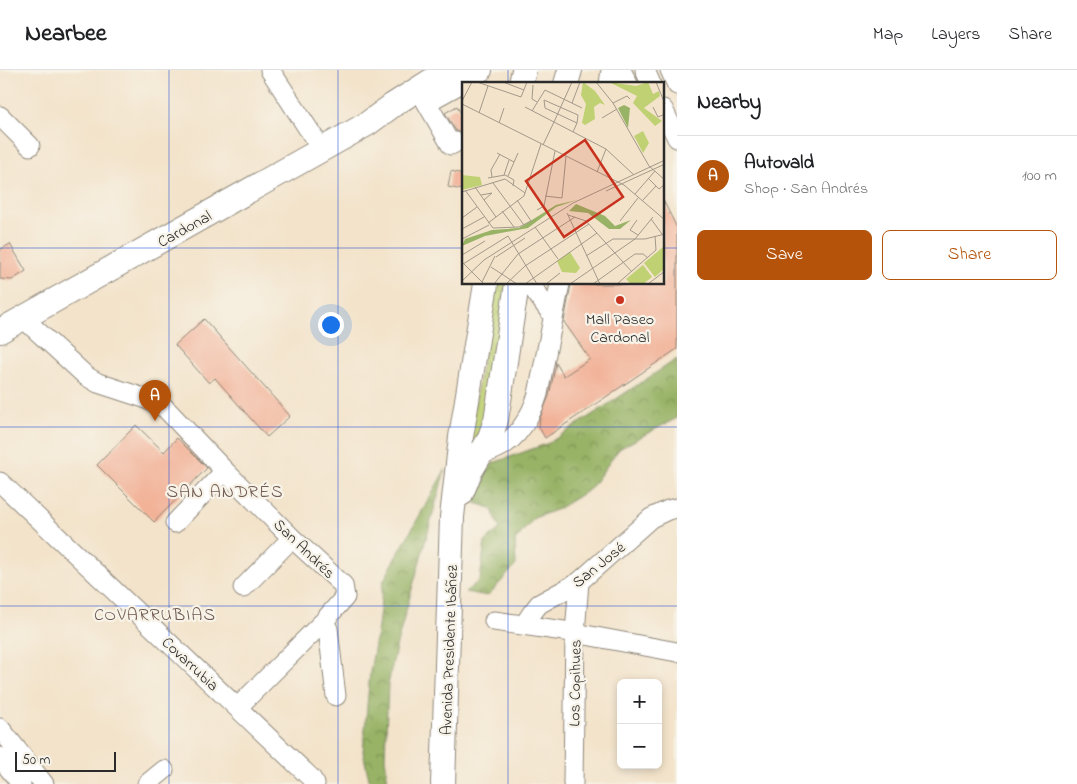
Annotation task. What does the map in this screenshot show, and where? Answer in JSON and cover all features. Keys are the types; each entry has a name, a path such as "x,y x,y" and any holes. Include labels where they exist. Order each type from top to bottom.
{"main road":[{"name":"Cardonal","path":"368,124 398,114 480,70"},
{"name":"Cardonal","path":"0,331 368,124 393,104 456,83"},
{"name":"Avenida Presidente Ibáñez","path":"443,784 452,517 461,437 486,285"},
{"name":"Avenida Presidente Ibáñez","path":"452,517 465,483 489,440 496,420 517,285"},
{"path":"461,437 464,449 467,452 474,455 482,453"}],"street":[{"path":"270,70 322,150"},
{"path":"621,70 627,82"},
{"path":"645,70 650,82"},
{"path":"670,70 677,85"},
{"path":"425,100 451,145 456,142"},
{"path":"664,111 677,138"},
{"path":"0,116 30,146"},
{"path":"532,285 553,316"},
{"path":"482,453 496,449 508,442 516,434 535,405 560,285"},
{"name":"San Andrés","path":"23,318 86,376 98,383 144,398 165,408 292,538 343,585 345,597 324,621 238,707"},
{"path":"496,420 499,424 509,428 516,426 527,418"},
{"path":"175,523 225,471"},
{"name":"Covarrubia","path":"0,482 238,707 315,784"},
{"name":"San José","path":"524,625 539,604 579,582 652,518 677,508"},
{"path":"243,588 292,538"},
{"name":"Los Copihues","path":"573,784 575,633 579,582"},
{"path":"324,621 328,629 336,696"},
{"path":"494,621 575,633 677,652"},
{"path":"0,728 44,784"},
{"path":"0,757 21,784"},
{"path":"147,784 164,770"}],"green space":[{"path":"496,285 511,285 489,412 471,449 470,431"},
{"path":"677,359 677,418 619,449 590,489 558,509 534,518 515,541 516,565 488,596 465,592 480,580 485,542 500,528 491,508 472,502 484,473 493,463 549,443"},
{"path":"445,470 396,647 388,685 385,757 388,784 370,784 363,752 370,672 383,582"}],"building":[{"path":"457,106 462,116 462,134 456,131 445,113"},
{"path":"451,171 462,174 462,190 448,187"},
{"name":"Mall Paseo Cardonal","path":"664,202 677,228 677,349 545,438 539,427 540,418 549,396 556,363 564,376 590,359 564,322 571,285 664,285"},
{"path":"10,244 26,271 12,280 0,279 0,250"},
{"path":"204,319 290,416 267,437 215,378 209,383 175,345"},
{"path":"136,425 164,452 177,438 207,468 154,522 97,465"}],"place":[{"name":"Mall Paseo Cardonal","path":"620,300"},
{"name":"Autovald","path":"155,421"}],"district":[{"name":"SAN ANDRÉS","path":"225,491"},
{"name":"COVARRUBIAS","path":"155,614"}]}
